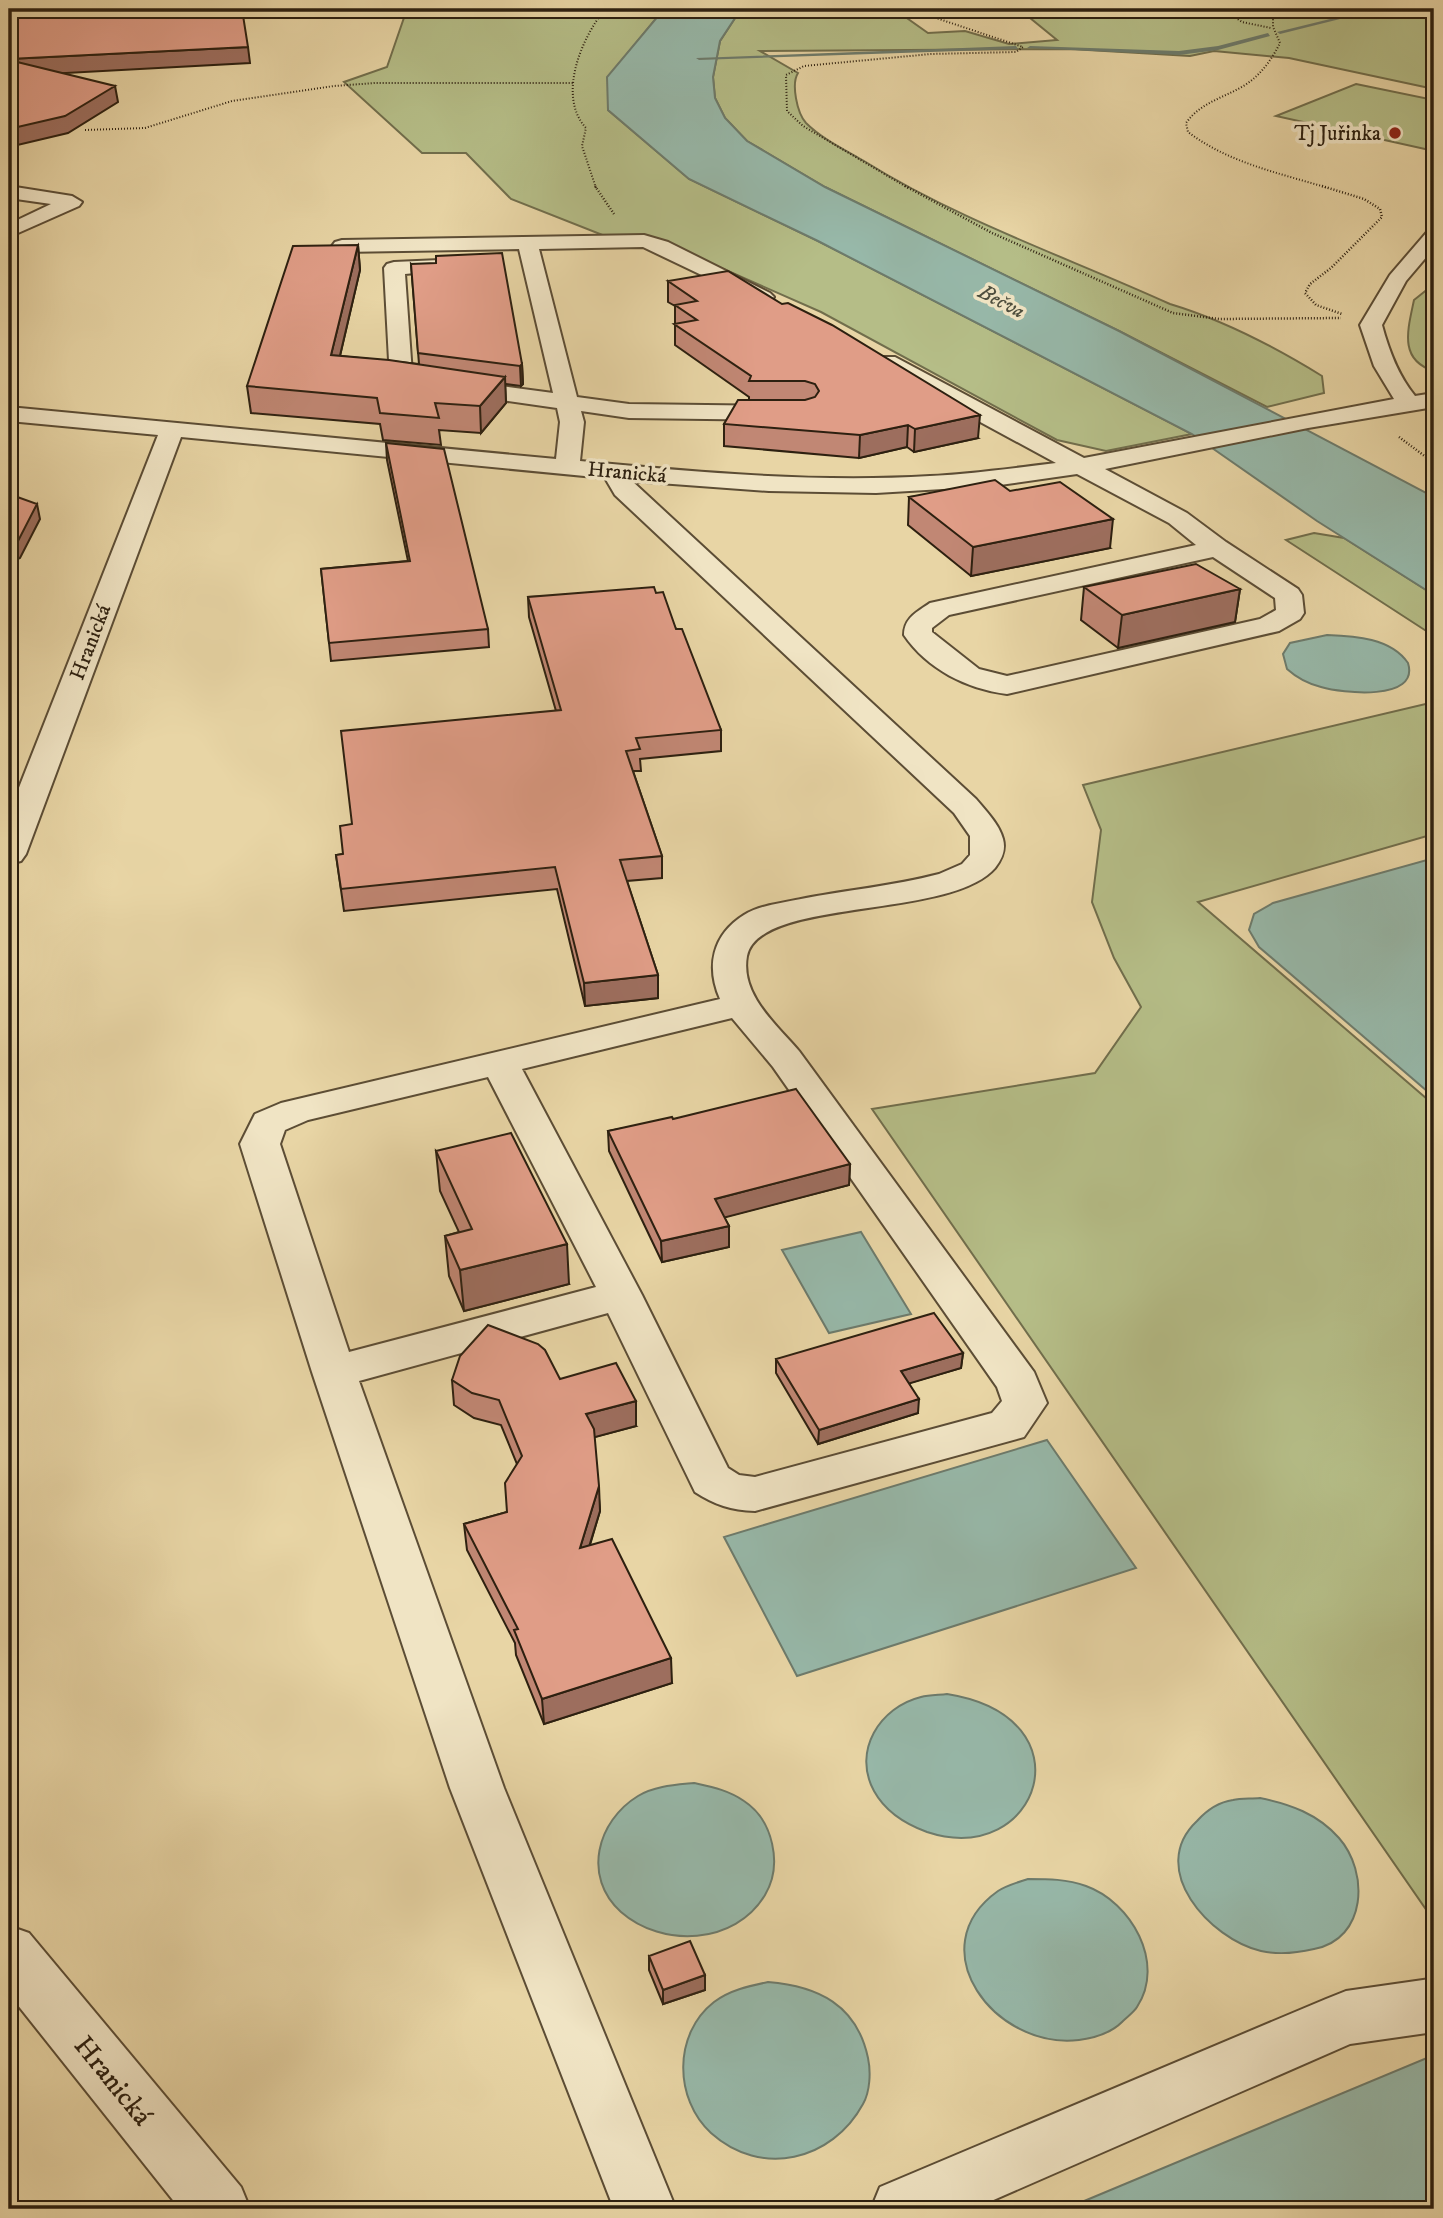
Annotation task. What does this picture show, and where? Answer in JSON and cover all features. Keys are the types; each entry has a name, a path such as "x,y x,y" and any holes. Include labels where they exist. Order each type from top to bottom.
{"street":[{"path":"9,192 72,202 9,230"},
{"path":"1409,403 1400,393 1378,354 1364,322 1434,236"},
{"path":"784,308 661,246 635,240 394,268 401,379 629,411 804,413"},
{"path":"342,246 531,253"},
{"path":"531,253 572,422 566,467"},
{"path":"870,354 1178,518 1217,548 1288,595 1290,613 1269,625 1007,685 990,684 966,676 918,635 918,625 940,609 1217,548"},
{"name":"Hranická","path":"9,414 566,467 782,485 841,487 963,482 1082,466 1434,400"},
{"name":"Hranická","path":"9,855 172,429"},
{"path":"499,1061 621,1295 711,1480 730,1492 755,1494 1008,1425 1024,1403 1018,1383 785,1059 742,1005 730,973 730,955 737,940 760,920 806,908 937,887 960,880 978,869 986,858 988,845 985,831 965,806 624,490 615,475 618,471"},
{"path":"645,2209 477,1788 334,1372 260,1144 269,1123 295,1111 742,1005"},
{"path":"334,1372 621,1295"},
{"name":"Hranická","path":"9,1951 219,2209"},
{"path":"902,2209 1346,2018 1430,2006 1434,2009"}],"path":[{"path":"605,9 596,19 577,62 578,72 573,83 573,110 586,128 582,146 592,182 635,240"},
{"path":"909,9 1023,47 1008,52 932,54 804,66 786,75 787,111 803,126 935,204 992,233 1173,313 1219,320 1317,316 1364,322"},
{"path":"1223,9 1241,22 1271,28"},
{"path":"1287,9 1279,11 1271,19 1271,28 1280,43 1273,59 1247,84 1198,109 1186,123 1188,132 1212,150 1224,155 1364,199 1380,209 1382,218 1331,268 1310,284 1305,293 1308,300 1318,305 1364,322"},
{"path":"85,130 145,128 232,100 344,85 573,83"},
{"path":"1386,407 1399,438 1434,463"}],"green space":[{"path":"407,9 664,9 608,77 608,110 689,179 818,241 1192,434 1106,451 1057,440 821,312 685,252 605,236 511,199 466,153 422,153 344,82 387,67"},
{"path":"741,9 894,9 928,33 965,31 1009,44 1057,40 1019,9 1434,9 1434,89 1289,58 1214,51 1190,56 1071,49 760,51 798,73 795,91 803,118 812,129 834,144 900,182 976,220 1170,304 1229,326 1267,345 1322,376 1324,393 1267,407 825,187 747,141 725,118 715,98 713,77 720,41"},
{"name":"Tj Juřinka","path":"1356,84 1434,100 1434,151 1276,116"},
{"path":"1434,284 1434,371 1415,359 1410,351 1408,332 1414,300"},
{"path":"1314,533 1344,538 1434,595 1434,636 1286,540"},
{"path":"1434,702 1434,834 1198,902 1434,1105 1434,1921 872,1109 1095,1073 1141,1007 1114,958 1092,902 1101,830 1083,785"}],"water":[{"name":"Bečva","path":"664,9 741,9 720,41 713,77 715,98 725,118 747,141 825,187 1119,331 1434,497 1434,595 1317,521 1192,434 818,241 689,179 608,110 607,77"},
{"path":"1327,635 1382,643 1392,648 1408,663 1409,675 1402,684 1391,689 1360,692 1317,686 1287,669 1283,654 1290,643"},
{"path":"1434,858 1434,1097 1259,947 1249,930 1254,914 1273,903"},
{"path":"861,1232 911,1314 829,1333 782,1250"},
{"path":"1047,1440 1136,1568 797,1676 724,1537"},
{"path":"947,1694 992,1708 1021,1730 1034,1758 1033,1786 1021,1811 998,1829 966,1838 927,1832 903,1821 890,1811 874,1791 866,1761 868,1746 874,1733 893,1710 924,1696"},
{"path":"694,1783 732,1794 754,1809 768,1831 774,1857 773,1870 765,1895 752,1912 736,1924 717,1932 677,1936 638,1924 621,1912 601,1883 598,1867 604,1834 624,1807 638,1796 658,1788"},
{"path":"1260,1798 1282,1803 1313,1816 1339,1838 1349,1852 1355,1868 1358,1902 1353,1918 1344,1932 1332,1943 1314,1949 1274,1953 1242,1944 1205,1917 1191,1900 1181,1880 1178,1860 1183,1840 1197,1821 1209,1810 1228,1801"},
{"path":"1028,1879 1050,1879 1086,1886 1117,1905 1130,1920 1139,1936 1148,1972 1145,1990 1136,2009 1113,2029 1079,2040 1048,2039 1020,2029 995,2012 977,1991 966,1966 965,1940 975,1914 998,1891"},
{"path":"768,1982 803,1988 819,1994 845,2012 863,2040 869,2069 868,2088 863,2104 850,2123 833,2139 794,2157 773,2159 751,2155 731,2147 711,2133 690,2103 683,2067 691,2031 701,2015 714,2002 733,1991"},
{"path":"1434,2055 1434,2209 1065,2209"}],"building":[{"path":"9,9 242,9 248,47 9,59"},
{"path":"9,60 115,86 65,116 9,129"},
{"path":"358,245 331,355 389,360 505,377 480,406 435,403 439,418 380,413 377,398 247,386 293,246"},
{"path":"502,253 522,364 520,366 418,353 411,264 436,263 436,256"},
{"path":"728,271 782,304 788,303 832,325 980,415 915,429 908,425 860,435 724,424 738,400 805,400 815,397 819,391 815,384 805,381 749,381 751,376 674,324 697,320 675,305 697,301 668,281"},
{"path":"386,443 444,449 488,629 329,643 321,569 410,561"},
{"path":"995,480 1010,491 1060,482 1113,519 973,547 909,497"},
{"path":"9,494 37,504 17,543 9,547"},
{"path":"1196,564 1240,589 1122,615 1084,587"},
{"path":"654,587 656,593 663,592 676,629 682,629 721,730 636,738 640,749 626,751 662,856 620,860 658,975 584,983 555,867 341,889 336,855 343,854 340,826 352,824 341,731 561,710 528,597"},
{"path":"796,1089 850,1164 715,1199 729,1226 661,1241 608,1131 672,1117 673,1119"},
{"path":"511,1133 567,1244 460,1270 445,1236 472,1229 436,1151"},
{"path":"934,1313 963,1353 901,1371 919,1399 819,1430 776,1359"},
{"path":"488,1325 538,1344 545,1350 560,1379 616,1363 636,1401 586,1414 594,1429 599,1486 580,1548 612,1539 671,1658 542,1699 514,1630 518,1629 464,1524 507,1512 505,1483 522,1456 499,1400 472,1393 452,1380 460,1356"},
{"path":"690,1941 705,1975 663,1990 649,1956"}],"waterway":[{"path":"1280,32 1377,9"},
{"path":"1030,48 1179,53 1218,48 1268,35"},
{"path":"699,58 1016,48"}],"place":[{"name":"Tj Juřinka","path":"1395,133"}]}
